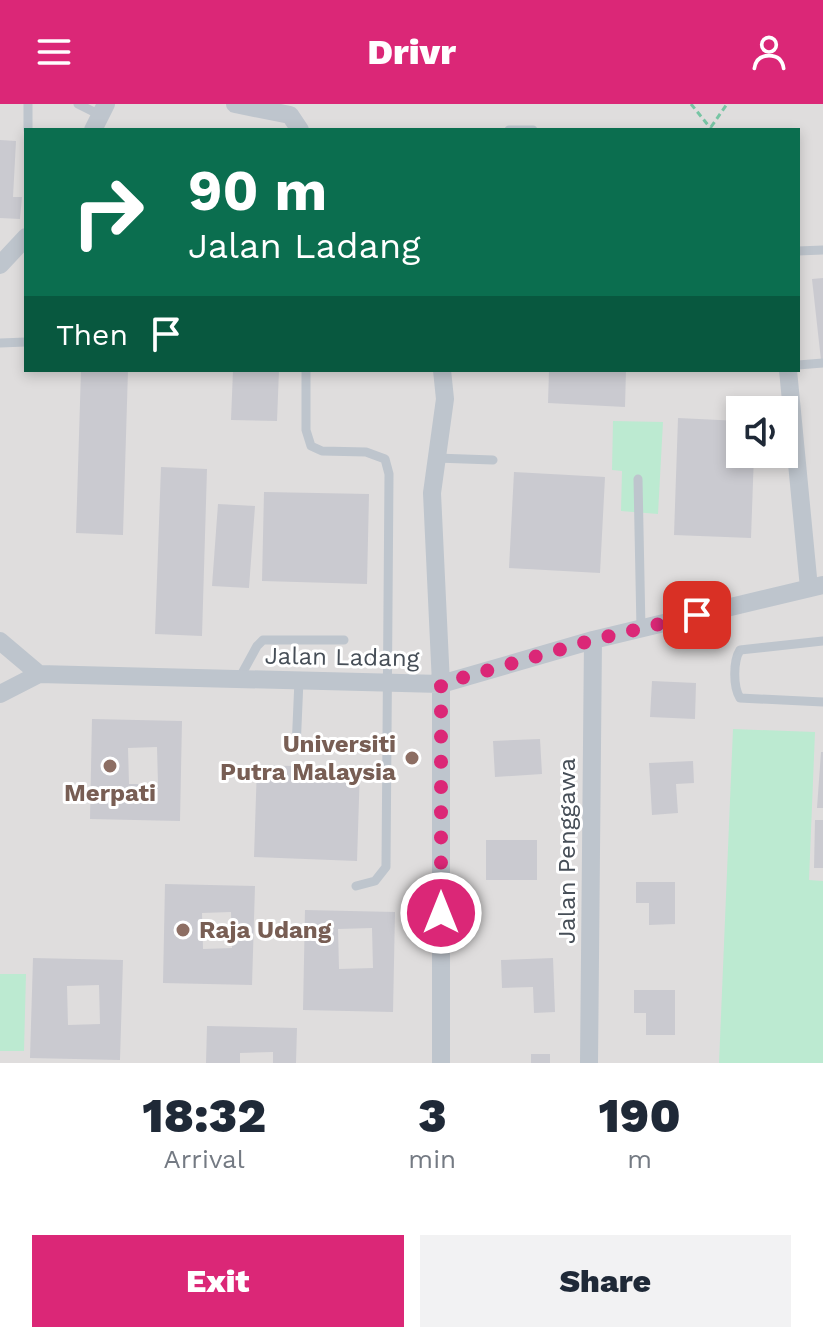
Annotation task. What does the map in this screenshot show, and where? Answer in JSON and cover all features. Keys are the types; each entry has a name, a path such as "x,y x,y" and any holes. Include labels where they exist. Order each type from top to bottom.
{"street":[{"path":"235,104 292,116"},
{"path":"0,265 24,239"},
{"path":"441,1063 441,684 432,493 445,399 442,372"},
{"path":"788,372 816,586"},
{"name":"Jalan Ladang","path":"0,694 39,674 441,684 593,640 816,586"},
{"name":"Jalan Penggawa","path":"589,1063 593,640"},
{"path":"0,641 39,674"}],"lane":[{"path":"28,104 28,128"},
{"path":"78,104 99,116"},
{"path":"800,251 823,250"},
{"path":"0,343 24,342"},
{"path":"800,365 823,363"},
{"path":"306,372 306,430 311,446 322,451 366,452 385,459 389,474 386,867 375,881 356,886"},
{"path":"436,458 493,460"},
{"path":"638,479 641,629"},
{"path":"239,679 263,640 344,640"},
{"path":"823,641 740,650 735,657 736,693 740,698 823,702"},
{"path":"296,749 299,680"}],"path":[{"path":"691,104 711,128"},
{"path":"713,128 727,104"}],"shaded area":[{"name":"Universiti Putra Malaysia","path":"0,104 823,104 823,1063 0,1063"}],"green space":[{"path":"613,421 663,422 658,514 621,511 622,471 612,470"},
{"path":"733,729 815,732 809,880 823,881 823,1063 719,1063"},
{"path":"0,974 26,974 24,1051 0,1051"}],"building":[{"path":"0,140 16,141 13,197 22,197 20,219 0,218"},
{"path":"823,278 823,360 821,360 812,279"},
{"path":"81,372 128,372 123,535 76,533"},
{"path":"233,372 279,372 277,421 231,420"},
{"path":"549,372 626,372 625,407 548,403"},
{"path":"678,418 726,420 726,468 754,468 751,538 674,535"},
{"path":"161,467 207,469 202,636 155,634"},
{"path":"514,472 605,477 600,573 509,568"},
{"path":"264,492 369,494 367,584 262,581"},
{"path":"218,504 255,506 249,588 212,586"},
{"path":"652,681 696,683 695,719 650,717"},
{"name":"Merpati","path":"92,719 182,721 180,821 90,819","holes":["157,747 158,784 129,784 128,748"]},
{"path":"540,739 542,774 495,777 493,741"},
{"path":"821,752 823,808 817,808"},
{"path":"693,761 694,783 676,784 678,813 652,815 649,763"},
{"path":"257,765 360,768 357,861 254,857"},
{"path":"815,820 823,820 823,868 814,868"},
{"path":"486,840 537,840 537,880 486,880"},
{"path":"636,882 675,882 675,924 649,925 649,903 636,903"},
{"name":"Raja Udang","path":"165,884 255,886 252,985 163,983","holes":["231,912 232,948 203,949 202,913"]},
{"path":"305,910 395,912 393,1012 303,1010","holes":["372,928 373,968 339,969 338,929"]},
{"path":"33,958 123,960 120,1060 30,1058","holes":["99,985 100,1024 68,1025 67,986"]},
{"path":"553,958 555,1012 534,1013 533,987 502,988 501,960"},
{"path":"634,990 675,990 675,1035 646,1035 646,1013 634,1013"},
{"path":"207,1026 297,1028 296,1063 273,1063 273,1052 240,1053 240,1063 206,1063"},
{"path":"531,1054 550,1054 550,1063 531,1063"}],"place":[{"name":"Universiti Putra Malaysia","path":"412,758"},
{"name":"Merpati","path":"110,766"},
{"name":"Raja Udang","path":"183,930"}],"route":[{"path":"441,913 441,684 593,640 697,615"}]}
